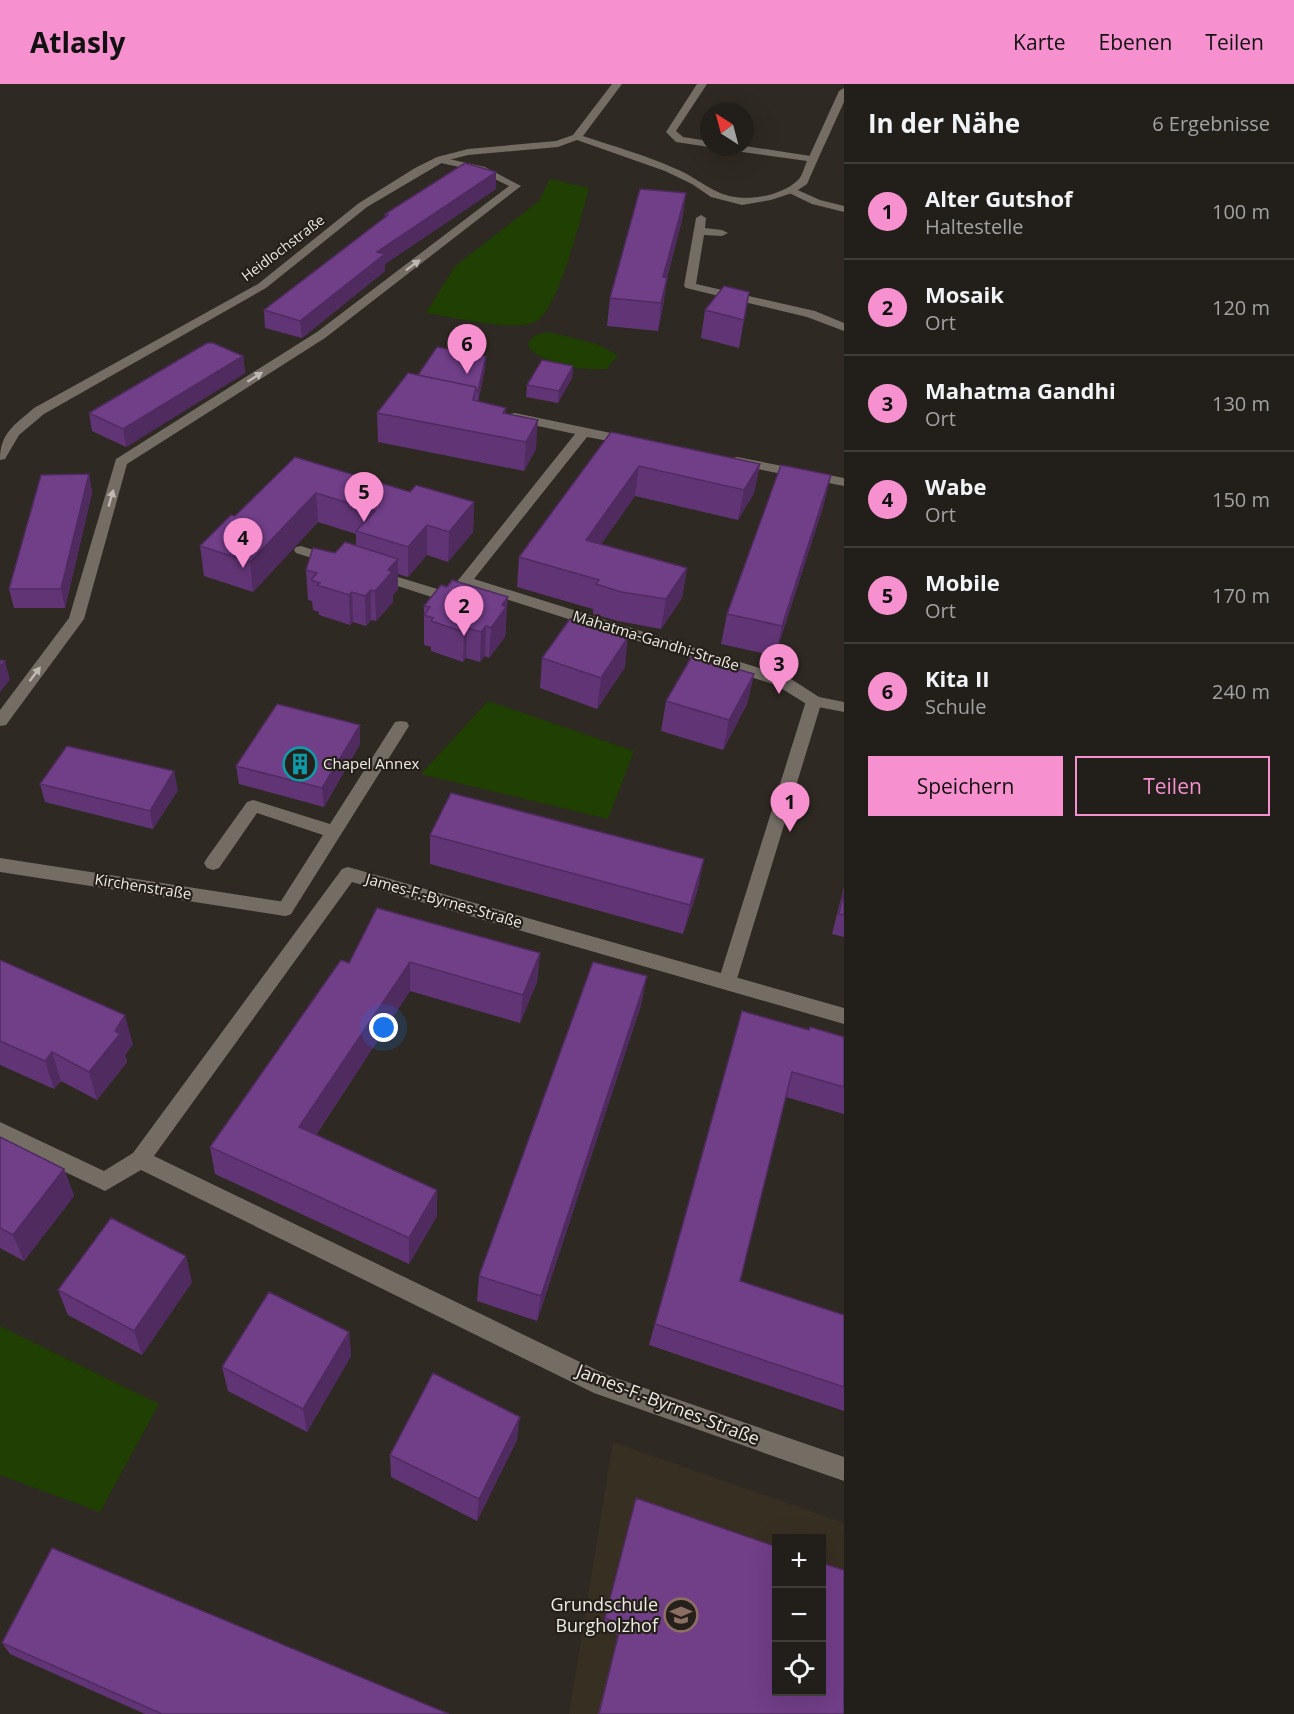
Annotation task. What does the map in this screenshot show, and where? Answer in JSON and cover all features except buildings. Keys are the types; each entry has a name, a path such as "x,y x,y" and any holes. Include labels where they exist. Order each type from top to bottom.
{"street":[{"path":"617,84 577,137 669,169 725,199 742,202 754,201 791,190 803,182 844,90"},
{"path":"700,143 680,140 671,132 702,84"},
{"name":"Heidlochstraße","path":"0,456 14,433 39,411 261,286 363,205 394,184 440,160 489,149 558,144 577,137"},
{"path":"754,151 813,159"},
{"path":"0,721 76,619 121,462 321,335 516,186 481,169 440,160"},
{"path":"791,190 816,202 844,209"},
{"path":"701,218 690,286 811,314 844,327"},
{"path":"699,231 722,233"},
{"path":"503,415 646,444"},
{"path":"301,550 450,598 584,432"},
{"path":"728,460 844,482"},
{"name":"Mahatma-Gandhi-Straße","path":"465,581 782,681 812,709 844,707"},
{"path":"727,982 812,709"},
{"path":"213,863 252,806 334,832 401,726"},
{"name":"Kirchenstraße","path":"0,865 285,909 334,832"},
{"name":"James-F.-Byrnes-Straße","path":"0,1131 105,1182 140,1159 348,874 844,1016"},
{"name":"James-F.-Byrnes-Straße","path":"140,1159 602,1385 844,1469"}],"shaded area":[{"name":"Grundschule Burgholzhof","path":"613,1442 844,1523 844,1714 569,1714"}],"green space":[{"path":"550,179 589,188 568,261 544,314 535,322 525,325 497,325 426,313 455,266 539,201"},
{"path":"549,332 597,344 618,355 607,369 577,368 555,363 529,348 529,341 538,334"},
{"path":"488,701 634,751 608,819 421,774"},
{"path":"0,1326 159,1404 100,1512 0,1475"}],"place":[{"name":"Kita II","path":"467,374"},
{"name":"Mobile","path":"364,522"},
{"name":"Wabe","path":"243,568"},
{"name":"Mosaik","path":"464,636"},
{"name":"Mahatma Gandhi","path":"779,694"},
{"name":"Chapel Annex","path":"300,764"},
{"name":"Alter Gutshof","path":"790,832"},
{"name":"Grundschule Burgholzhof","path":"681,1615"}]}
